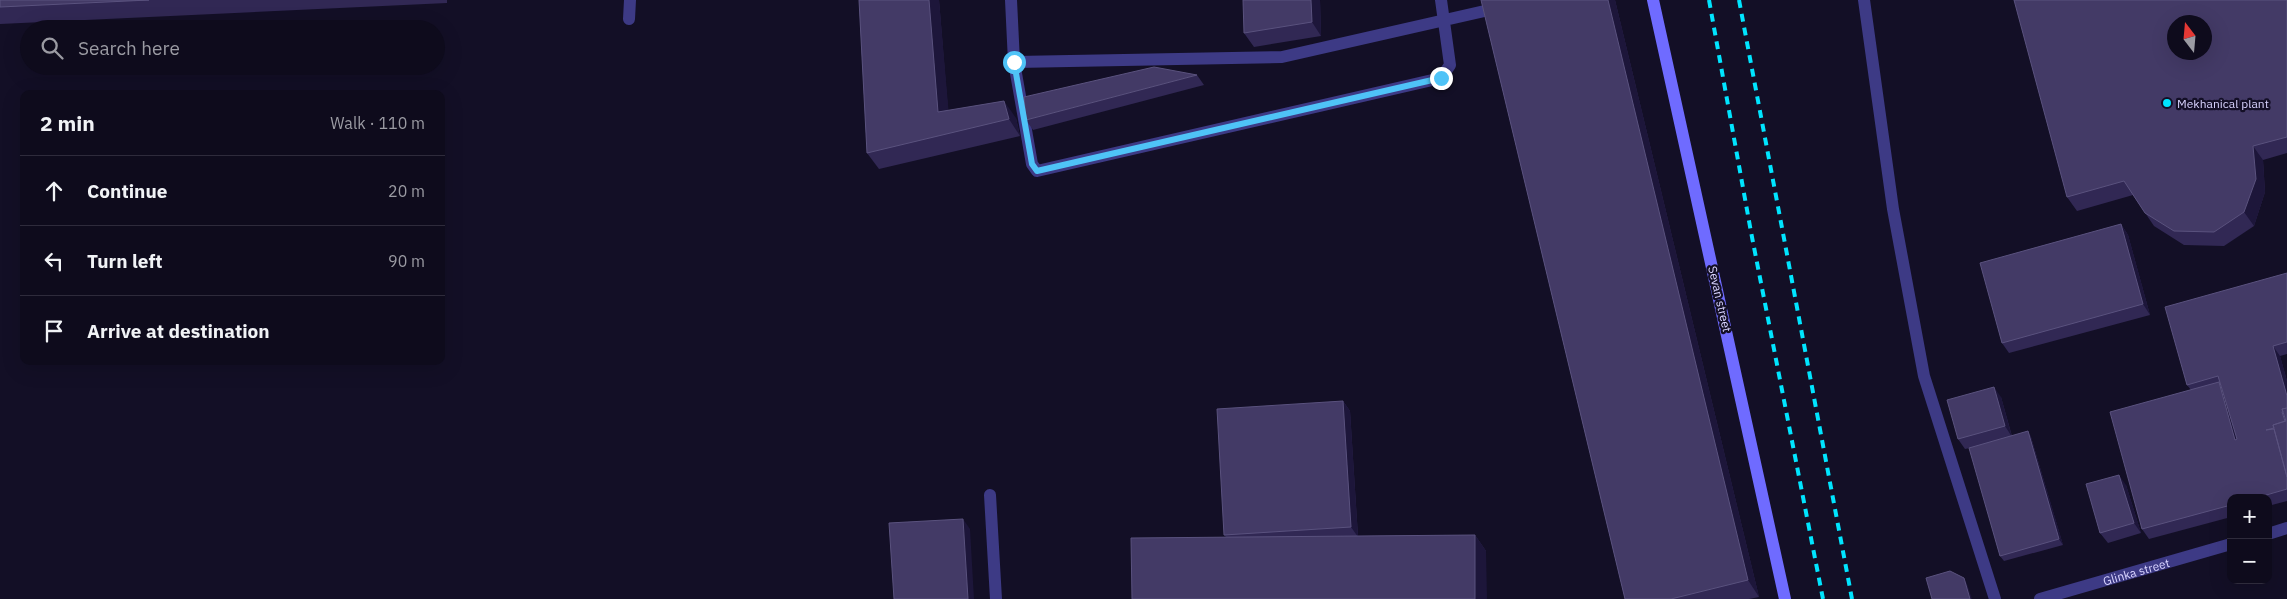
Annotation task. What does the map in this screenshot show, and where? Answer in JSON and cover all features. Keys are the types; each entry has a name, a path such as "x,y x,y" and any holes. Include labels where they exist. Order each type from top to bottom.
{"street":[{"path":"629,19 630,0"},
{"path":"1011,0 1014,62 1032,164 1037,171 1441,78 1450,65 1441,0"},
{"name":"Sevan street","path":"1653,0 1785,599"},
{"path":"1864,0 1893,209 1924,376 1995,599"},
{"path":"1014,62 1282,57 1489,10"},
{"path":"990,495 996,599"},
{"path":"2272,533 2287,528"},
{"name":"Glinka street","path":"2040,599 2227,545"}],"building":[{"path":"0,0 149,0 0,7"},
{"path":"859,0 929,0 938,112 1004,101 1009,119 867,153"},
{"path":"1243,0 1311,0 1312,22 1244,33"},
{"path":"1481,0 1608,0 1748,580 1671,599 1625,599"},
{"name":"Mekhanical plant","path":"2014,0 2287,0 2287,137 2253,146 2256,179 2244,212 2214,232 2174,231 2145,213 2124,181 2067,197"},
{"path":"1154,67 1197,75 1026,120 1024,97"},
{"path":"2121,224 2143,304 2002,343 1980,263"},
{"path":"2287,273 2287,342 2273,346 2287,396 2287,408 2282,409 2285,421 2273,425 2274,428 2266,430 2274,429 2287,477 2287,489 2270,494 2227,494 2227,506 2142,529 2110,412 2219,382 2235,440 2237,439 2218,376 2187,385 2165,307"},
{"path":"1994,387 2005,426 1958,439 1947,400"},
{"path":"1343,401 1351,527 1224,535 1217,409"},
{"path":"2287,408 2287,477 2273,425 2286,421 2282,409"},
{"path":"2028,431 2059,539 2000,556 1969,448"},
{"path":"2119,475 2134,523 2100,533 2086,484"},
{"path":"963,519 968,599 894,599 889,523"},
{"path":"1475,535 1475,599 1132,599 1131,538"},
{"path":"1950,571 1964,578 1970,599 1932,599 1926,578"}],"railway":[{"path":"1709,0 1751,232 1823,599"},
{"path":"1739,0 1852,599"}],"place":[{"name":"Mekhanical plant","path":"2167,103"}],"route":[{"path":"1014,62 1032,164 1037,171 1441,78"}]}
